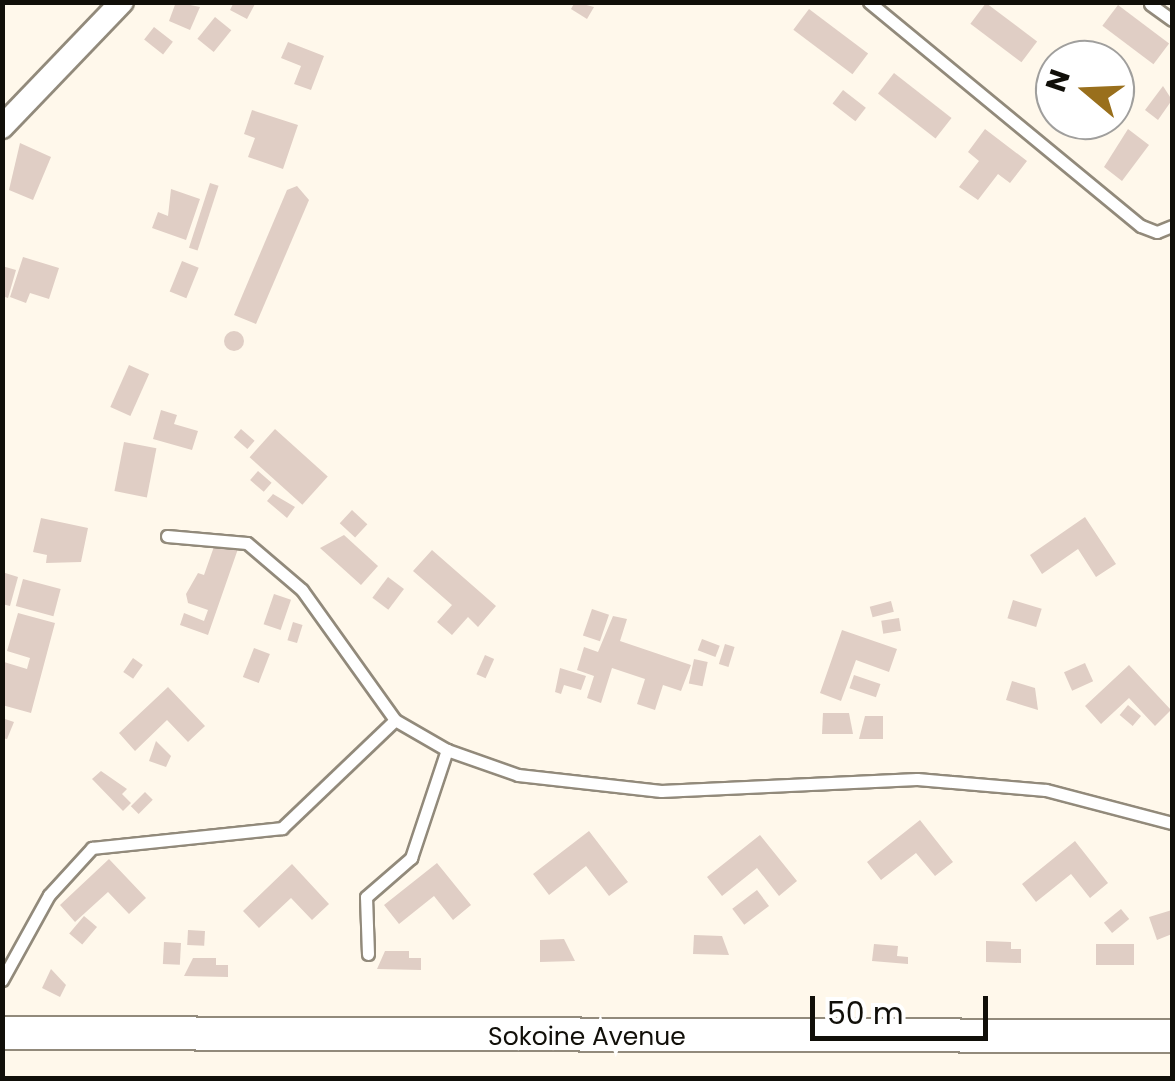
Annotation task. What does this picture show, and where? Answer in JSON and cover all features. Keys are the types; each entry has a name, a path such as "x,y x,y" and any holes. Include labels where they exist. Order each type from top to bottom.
{"street":[{"path":"2,127 122,2"},
{"name":"Sokoine Avenue","path":"2,1033 1172,1036"}],"lane":[{"path":"869,2 999,103 1116,207 1157,232 1172,226"},
{"path":"1150,4 1172,20"},
{"path":"167,536 229,536 271,561 302,590 394,720 448,750 569,785 661,791 917,779 1046,790 1172,823"},
{"path":"2,980 49,895 92,848 282,828 394,720"},
{"path":"368,954 366,897 411,858 448,750"}],"building":[{"path":"176,2 200,7 190,30 169,21"},
{"path":"234,2 256,2 247,19 230,10"},
{"path":"575,2 594,7 587,19 571,9"},
{"path":"986,3 1035,40 1021,62 970,24"},
{"path":"1118,5 1169,44 1153,64 1135,50 1135,40 1121,40 1102,26"},
{"path":"809,9 868,54 852,74 793,30"},
{"path":"215,17 231,30 214,52 197,39"},
{"path":"154,27 173,42 163,54 144,40"},
{"path":"288,42 324,56 311,90 294,84 301,66 281,58"},
{"path":"894,73 952,118 936,138 878,93"},
{"path":"1163,86 1172,100 1158,120 1145,110"},
{"path":"843,90 866,108 855,121 833,103"},
{"path":"252,110 298,125 283,169 248,157 255,138 244,134"},
{"path":"985,129 1027,161 1010,183 998,174 978,200 959,187 979,161 968,152"},
{"path":"1135,134 1149,145 1122,181 1104,167 1121,140 1135,140"},
{"path":"20,143 51,157 33,200 9,190"},
{"path":"210,183 219,186 198,250 189,248"},
{"path":"297,186 309,200 256,324 234,315 287,190"},
{"path":"171,189 200,199 186,240 152,228 158,212 168,216"},
{"path":"23,257 59,268 49,299 30,293 26,303 10,297"},
{"path":"182,261 199,268 186,298 170,292"},
{"path":"2,266 16,270 8,298 2,296"},
{"path":"234,331 244,341 234,351 224,341"},
{"path":"129,365 149,374 130,416 110,407"},
{"path":"161,410 177,415 174,424 198,431 192,450 153,439"},
{"path":"241,429 255,441 247,449 234,437"},
{"path":"275,429 328,477 302,505 250,457"},
{"path":"124,442 156,448 147,497 114,491"},
{"path":"258,471 272,483 264,492 250,480"},
{"path":"273,494 295,507 287,518 267,501"},
{"path":"352,510 367,524 355,537 340,523"},
{"path":"1085,517 1116,564 1096,577 1078,549 1042,574 1030,555"},
{"path":"41,518 88,528 81,562 46,563 47,555 33,552"},
{"path":"344,535 378,566 361,585 320,548"},
{"path":"217,538 239,546 208,635 180,625 184,613 204,621 208,610 188,603 186,594 198,573 204,575"},
{"path":"432,550 496,606 478,627 468,617 452,635 437,622 452,605 413,571"},
{"path":"2,572 18,577 10,606 2,604"},
{"path":"388,577 404,589 388,610 372,598"},
{"path":"23,579 61,589 53,616 16,606"},
{"path":"274,594 291,600 281,630 264,624"},
{"path":"1013,600 1042,609 1036,627 1007,618"},
{"path":"891,601 894,612 873,617 870,607"},
{"path":"592,609 609,615 600,641 583,635"},
{"path":"18,613 55,623 31,713 2,705 4,662 27,669 30,658 7,651"},
{"path":"613,616 627,619 620,641 691,665 681,691 663,685 655,710 637,704 645,679 612,668 601,703 587,698 594,676 577,670 584,647 598,652"},
{"path":"899,618 901,631 883,634 881,621"},
{"path":"293,622 303,625 297,643 287,640"},
{"path":"842,630 897,649 889,672 856,660 841,701 820,693"},
{"path":"702,639 720,646 715,657 698,650"},
{"path":"725,644 735,647 728,667 719,664"},
{"path":"254,648 270,654 259,683 243,677"},
{"path":"485,655 494,659 486,678 476,674"},
{"path":"133,658 143,665 133,679 123,672"},
{"path":"694,659 708,662 702,686 689,683"},
{"path":"1085,663 1093,681 1072,691 1064,672"},
{"path":"1129,665 1171,710 1155,726 1129,698 1101,724 1085,706"},
{"path":"560,668 586,676 581,690 564,685 561,694 555,692"},
{"path":"854,675 880,684 876,697 849,688"},
{"path":"1012,681 1035,688 1038,710 1006,700"},
{"path":"168,687 205,726 188,742 167,720 135,751 119,733"},
{"path":"1128,705 1141,716 1133,726 1120,715"},
{"path":"823,713 849,713 853,734 822,734"},
{"path":"865,716 883,716 883,739 859,739"},
{"path":"2,718 14,722 7,739 2,738"},
{"path":"156,741 171,756 166,767 149,761"},
{"path":"101,771 127,789 122,794 131,803 123,811 92,779"},
{"path":"145,792 153,800 139,814 131,806"},
{"path":"920,820 953,862 935,876 916,853 881,880 867,862"},
{"path":"589,831 628,882 609,896 586,866 549,895 533,874"},
{"path":"760,835 797,881 779,896 757,868 722,896 707,877"},
{"path":"1075,841 1108,883 1090,898 1071,874 1036,902 1022,884"},
{"path":"109,859 146,898 129,914 108,892 75,922 60,905"},
{"path":"437,863 471,905 453,920 434,896 399,924 384,905"},
{"path":"292,864 329,904 312,920 291,898 259,928 243,911"},
{"path":"757,890 769,906 744,925 732,909"},
{"path":"1121,909 1129,919 1112,933 1104,923"},
{"path":"1172,910 1172,934 1157,940 1149,917"},
{"path":"84,916 97,927 82,945 69,934"},
{"path":"188,930 205,931 204,946 187,945"},
{"path":"694,935 722,936 729,955 693,954"},
{"path":"564,939 575,961 540,962 540,940"},
{"path":"986,941 1011,942 1011,949 1021,949 1021,963 986,962"},
{"path":"164,942 181,943 180,965 163,964"},
{"path":"874,944 898,946 897,956 908,957 908,964 872,961"},
{"path":"1096,944 1134,944 1134,965 1096,965"},
{"path":"385,951 409,951 409,958 421,958 421,970 377,969"},
{"path":"193,958 216,958 216,965 228,965 228,977 184,976"},
{"path":"51,969 66,985 60,997 42,988"}]}
